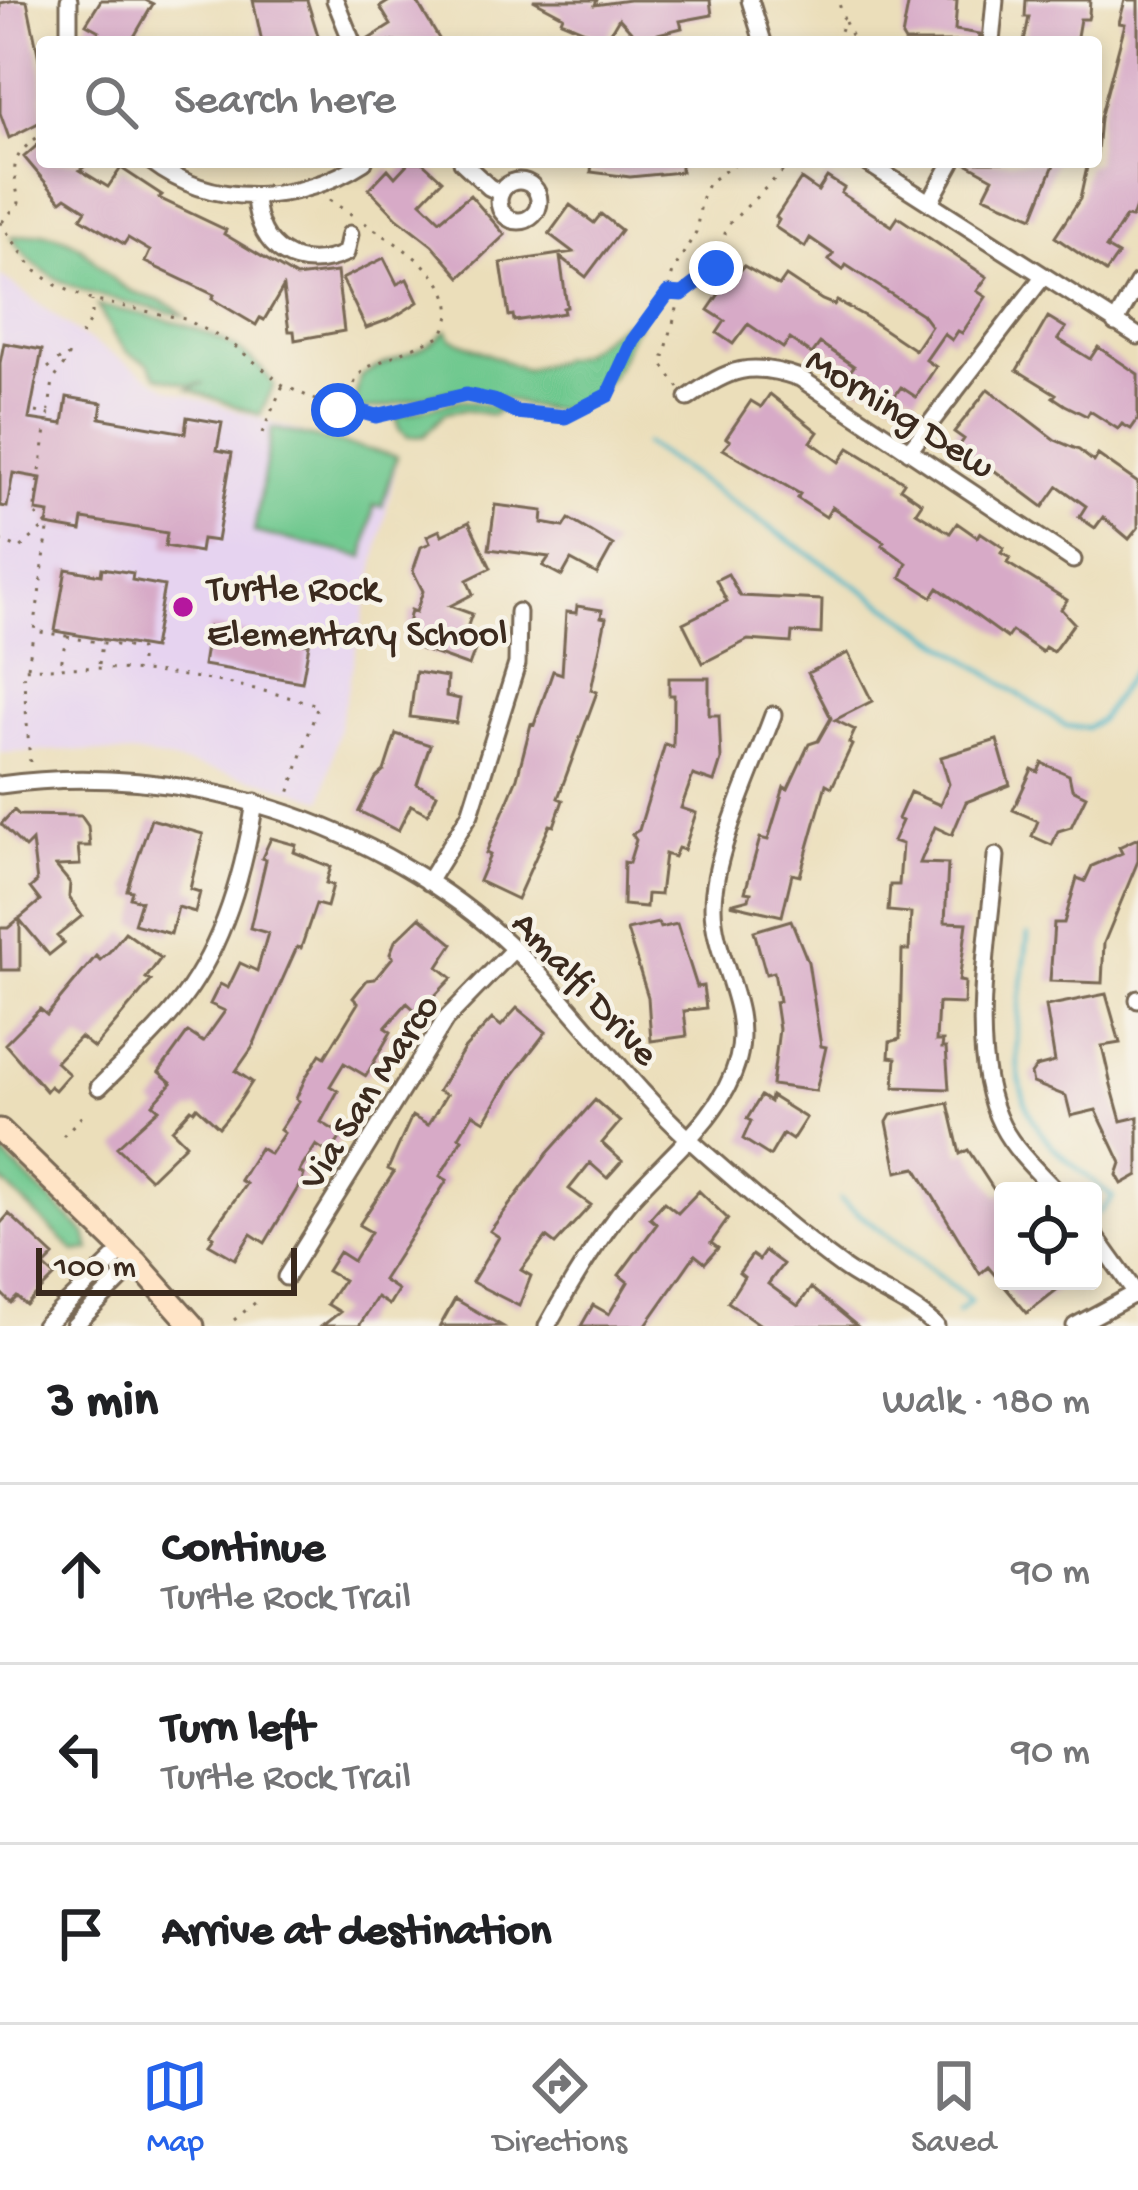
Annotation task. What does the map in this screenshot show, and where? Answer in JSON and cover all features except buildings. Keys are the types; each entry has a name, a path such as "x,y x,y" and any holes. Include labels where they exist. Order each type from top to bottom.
{"street":[{"path":"69,0 69,36"},
{"path":"335,0 350,36"},
{"path":"750,0 761,36"},
{"path":"992,36 995,0"},
{"path":"163,168 203,189 255,198 319,185 352,168"},
{"path":"468,168 501,193"},
{"path":"876,168 1138,336"},
{"path":"930,202 949,168"},
{"path":"255,198 256,217 269,244 300,260 325,262 346,253 350,234"},
{"path":"909,451 1042,278"},
{"path":"1115,323 1138,283"},
{"name":"Morning Dew","path":"688,398 715,378 738,370 783,372 817,388 1073,560"},
{"path":"428,883 470,814 517,664 518,612"},
{"path":"547,1326 574,1277 626,1204 728,1085 739,1055 740,1021 712,908 717,869 773,715"},
{"name":"Amalfi Drive","path":"0,785 44,779 131,780 255,802 343,836 428,883 514,949 688,1137 847,1270 911,1306 936,1326"},
{"path":"98,1087 177,1007 202,970 225,918 249,840 255,802"},
{"path":"996,856 983,1041 991,1093 1001,1125 1047,1182"},
{"name":"Via San Marco","path":"286,1277 445,1019 514,949"},
{"path":"0,1130 193,1326"},
{"path":"1075,1326 1137,1294 1102,1245"},
{"path":"44,1326 130,1257"},
{"path":"74,1326 130,1257"}],"path":[{"path":"838,0 851,36"},
{"path":"838,36 844,20"},
{"path":"36,139 13,164 19,203 0,222 33,269 91,300 185,319 231,343 283,385 338,410 376,416 466,395 517,412 565,417 608,395 633,341 668,293 673,271 696,232 709,182 729,168"},
{"path":"688,398 662,364 682,294 716,268 727,226 786,168"},
{"path":"319,185 326,198 412,256 443,290 450,311 442,335 366,368 356,378 347,408"},
{"path":"668,293 682,294"},
{"path":"81,335 92,317 91,300"},
{"path":"46,525 34,512 53,381 69,357 60,349"},
{"path":"48,368 65,354"},
{"path":"262,433 283,385"},
{"path":"36,412 50,415"},
{"path":"0,540 19,549 44,527 48,530 28,669"},
{"path":"34,631 140,649 140,668"},
{"path":"61,667 66,636"},
{"path":"99,666 103,642"},
{"path":"30,762 23,669 140,668 213,678 318,705 289,794"},
{"path":"63,1136 82,1116"},
{"path":"234,1320 256,1302"}],"shaded area":[{"name":"Turtle Rock Elementary School","path":"0,275 81,335 169,389 397,463 323,800 263,781 145,755 67,750 0,753"}],"green space":[{"path":"42,233 71,241 122,286 170,305 184,316 89,292 45,272 11,237"},
{"path":"98,306 195,329 240,351 274,385 260,415 188,389 205,383 189,385 157,376 148,363 128,353"},
{"path":"623,323 639,324 613,375 589,398 571,407 536,407 460,391 373,409 360,409 355,401 360,377 428,345 447,330 451,338 525,370 580,354"},
{"path":"460,400 502,408 493,415 464,410 445,413 424,436 408,437 399,429 396,417"},
{"path":"272,428 397,456 382,506 374,505 364,557 254,532"},
{"path":"0,1152 86,1234 90,1250 75,1252 0,1179"}],"waterway":[{"path":"645,444 1066,726 1087,728 1101,719 1138,663"},
{"path":"1028,935 1017,1038 1022,1089 1043,1135 1094,1182"},
{"path":"1102,1188 1113,1197 1102,1210"},
{"path":"840,1199 971,1301 958,1312"}],"place":[{"name":"Turtle Rock Elementary School","path":"183,607"}],"route":[{"path":"338,410 376,416 466,395 517,412 565,417 608,395 633,341 668,293 682,294 716,268"}]}
